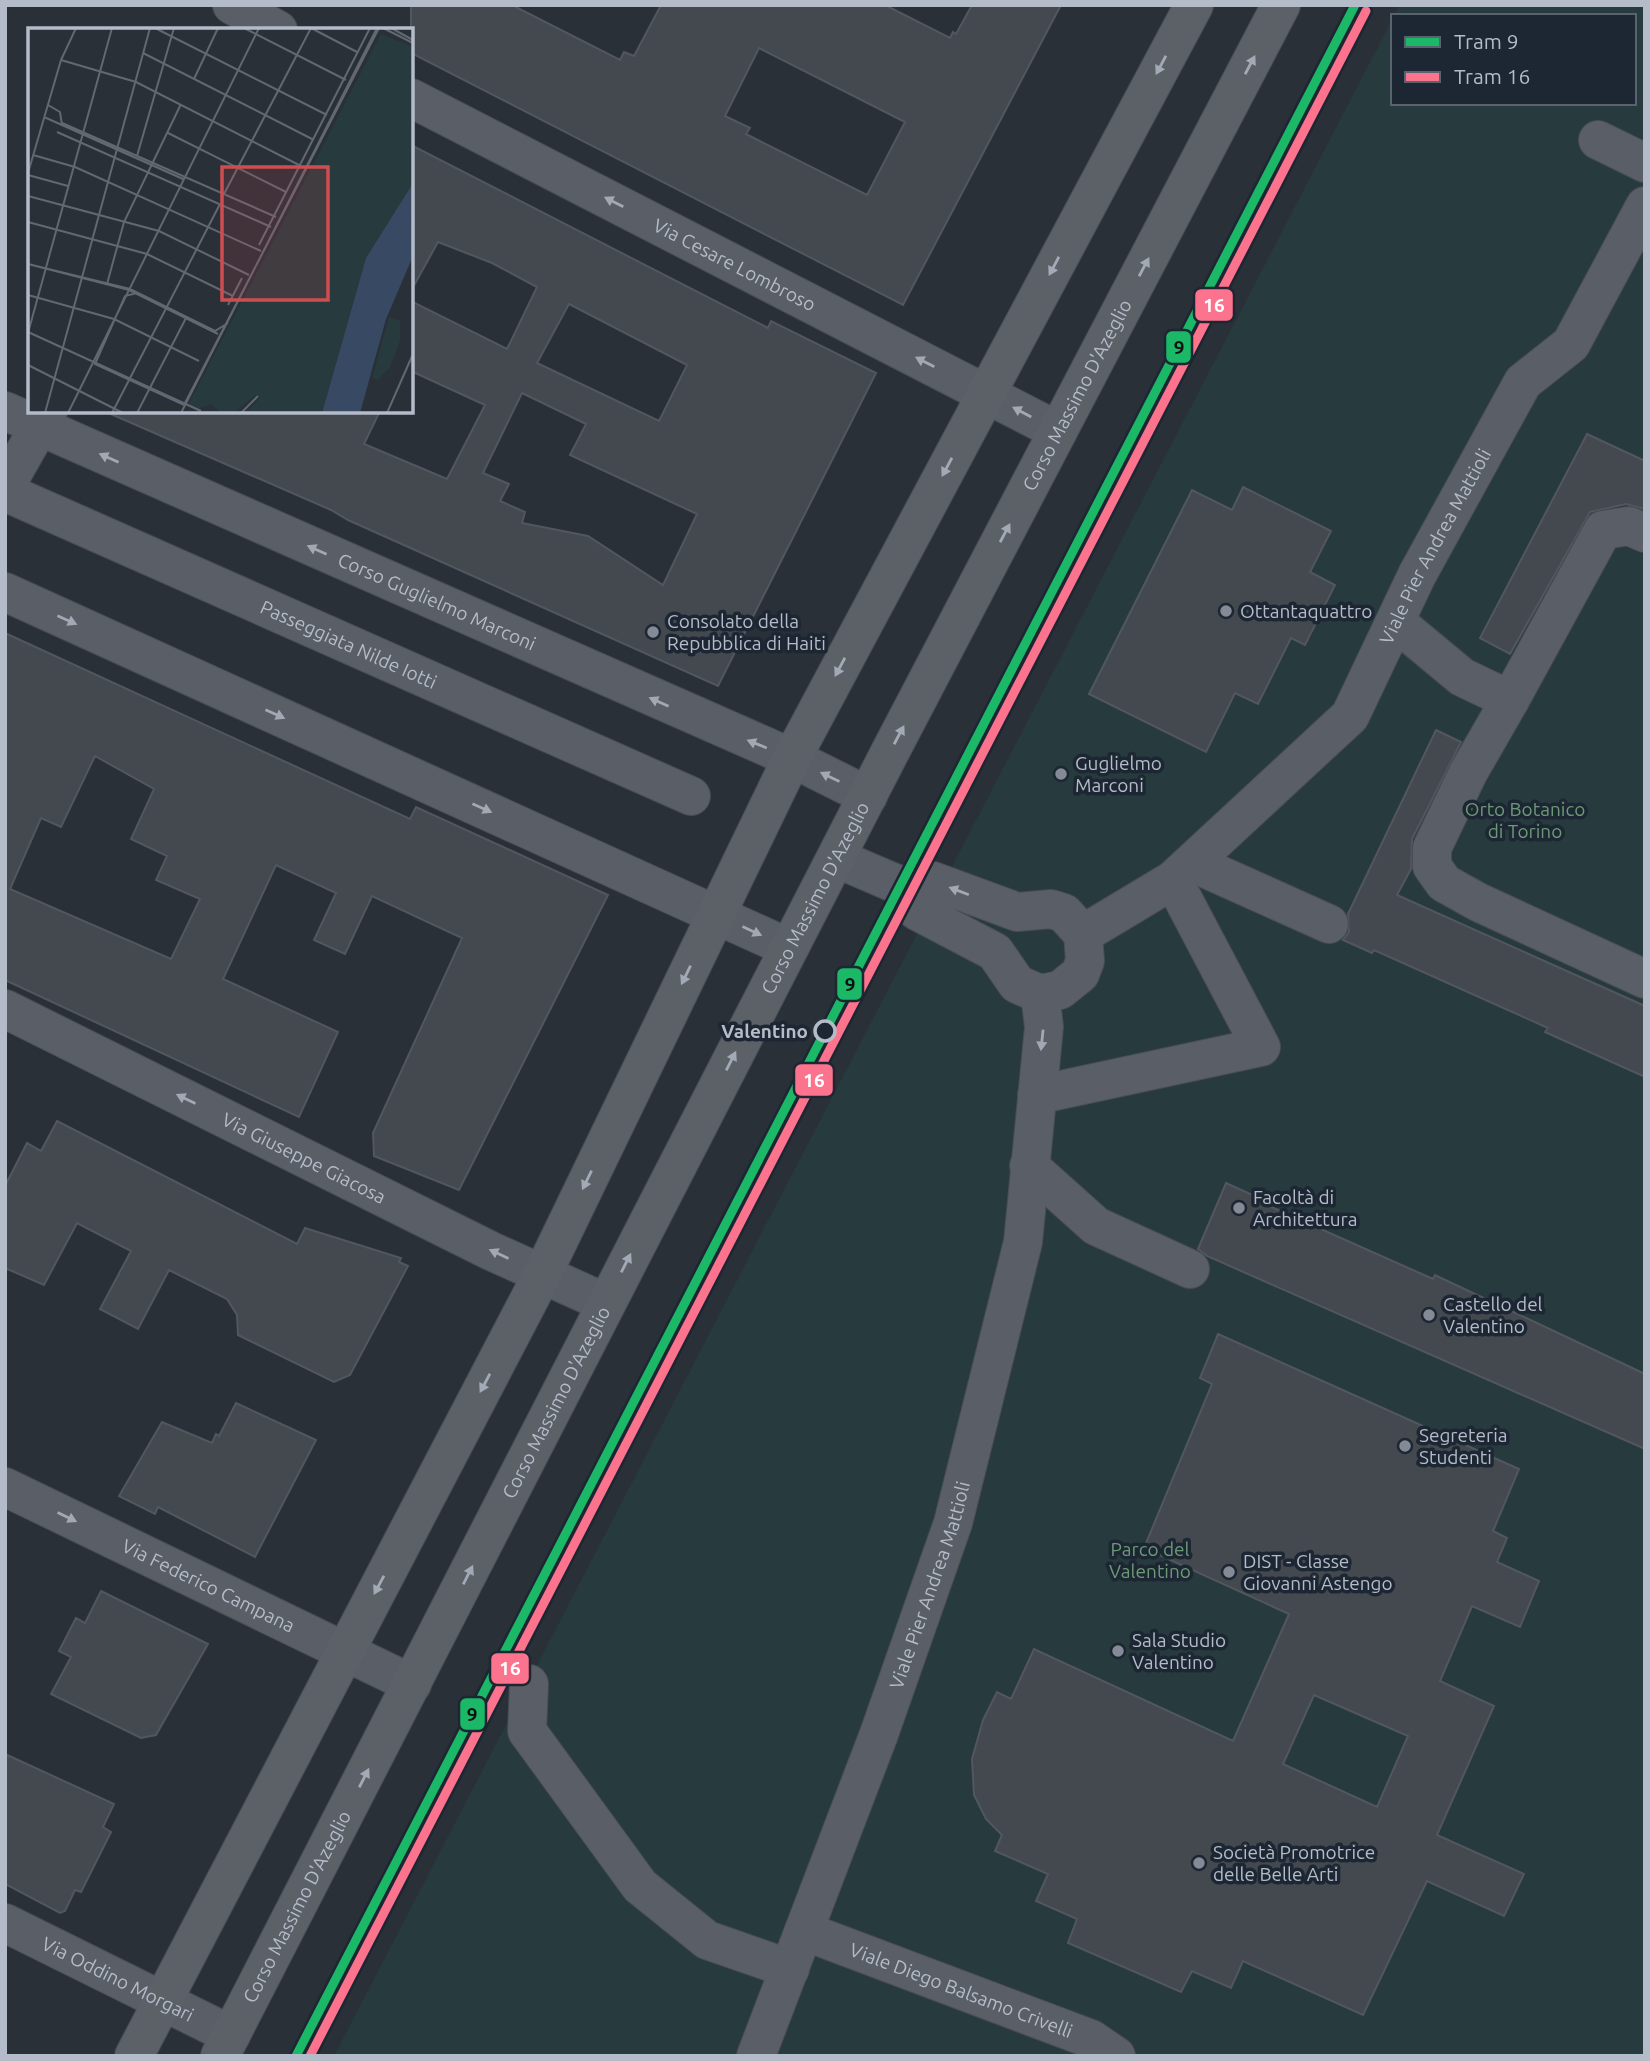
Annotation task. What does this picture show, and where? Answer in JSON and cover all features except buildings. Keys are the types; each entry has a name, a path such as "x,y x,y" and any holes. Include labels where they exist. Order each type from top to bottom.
{"main road":[{"path":"135,2056 542,1275 792,758 1194,5"},
{"name":"Corso Massimo D'Azeglio","path":"225,2045 789,948 1278,6"}],"street":[{"name":"Via Cesare Lombroso","path":"413,99 1058,431"},
{"path":"1598,140 1645,163"},
{"name":"Viale Pier Andrea Mattioli","path":"1083,934 1183,872 1350,716 1397,623 1417,575 1523,382 1571,344 1645,206"},
{"path":"5,490 31,416"},
{"name":"Corso Guglielmo Marconi","path":"31,416 792,758 868,796"},
{"name":"Passeggiata Nilde Iotti","path":"5,490 691,796"},
{"path":"1645,533 1629,526 1603,530 1468,773 1432,848 1432,866 1444,883 1478,902 1645,979"},
{"path":"5,592 789,948"},
{"path":"1397,623 1462,677 1510,700"},
{"path":"836,858 899,885 933,881 1017,912 1051,909 1064,913 1083,934 1085,961 1080,974 1060,990 1040,994 1017,984 995,952 917,911 899,885"},
{"path":"1183,872 1329,924"},
{"path":"1037,1090 1272,1052 1183,872"},
{"name":"Viale Pier Andrea Mattioli","path":"756,2056 879,1734 953,1523 1023,1242 1044,1027 1040,994"},
{"name":"Via Giuseppe Giacosa","path":"5,1009 542,1275 606,1303"},
{"path":"1030,1166 1096,1226 1190,1269"},
{"name":"Via Federico Campana","path":"5,1487 412,1684"},
{"path":"529,1684 527,1731 640,1886 707,1940 790,1969"},
{"name":"Via Oddino Morgari","path":"5,1923 163,2001 225,2045"},
{"name":"Viale Diego Balsamo Crivelli","path":"804,1931 1091,2039 1116,2056"}],"green space":[{"name":"Parco del Valentino","path":"1399,5 1645,5 1645,2056 334,2056 1391,22 1391,105 1636,105 1636,14 1395,14"}],"tram line":[{"name":"9","path":"296,2056 1355,5"},
{"name":"16","path":"310,2056 1366,11"}],"place":[{"name":"Ottantaquattro","path":"1226,611"},
{"name":"Consolato della Repubblica di Haiti","path":"653,632"},
{"name":"Guglielmo Marconi","path":"1061,774"},
{"name":"Valentino","path":"825,1031"},
{"name":"Facoltà di Architettura","path":"1239,1208"},
{"name":"Castello del Valentino","path":"1429,1315"},
{"name":"Segreteria Studenti","path":"1405,1446"},
{"name":"DIST - Classe Giovanni Astengo","path":"1229,1572"},
{"name":"Sala Studio Valentino","path":"1118,1651"},
{"name":"Società Promotrice delle Belle Arti","path":"1199,1863"}],"park label":[{"name":"Orto Botanico di Torino","path":"1525,820"}]}
